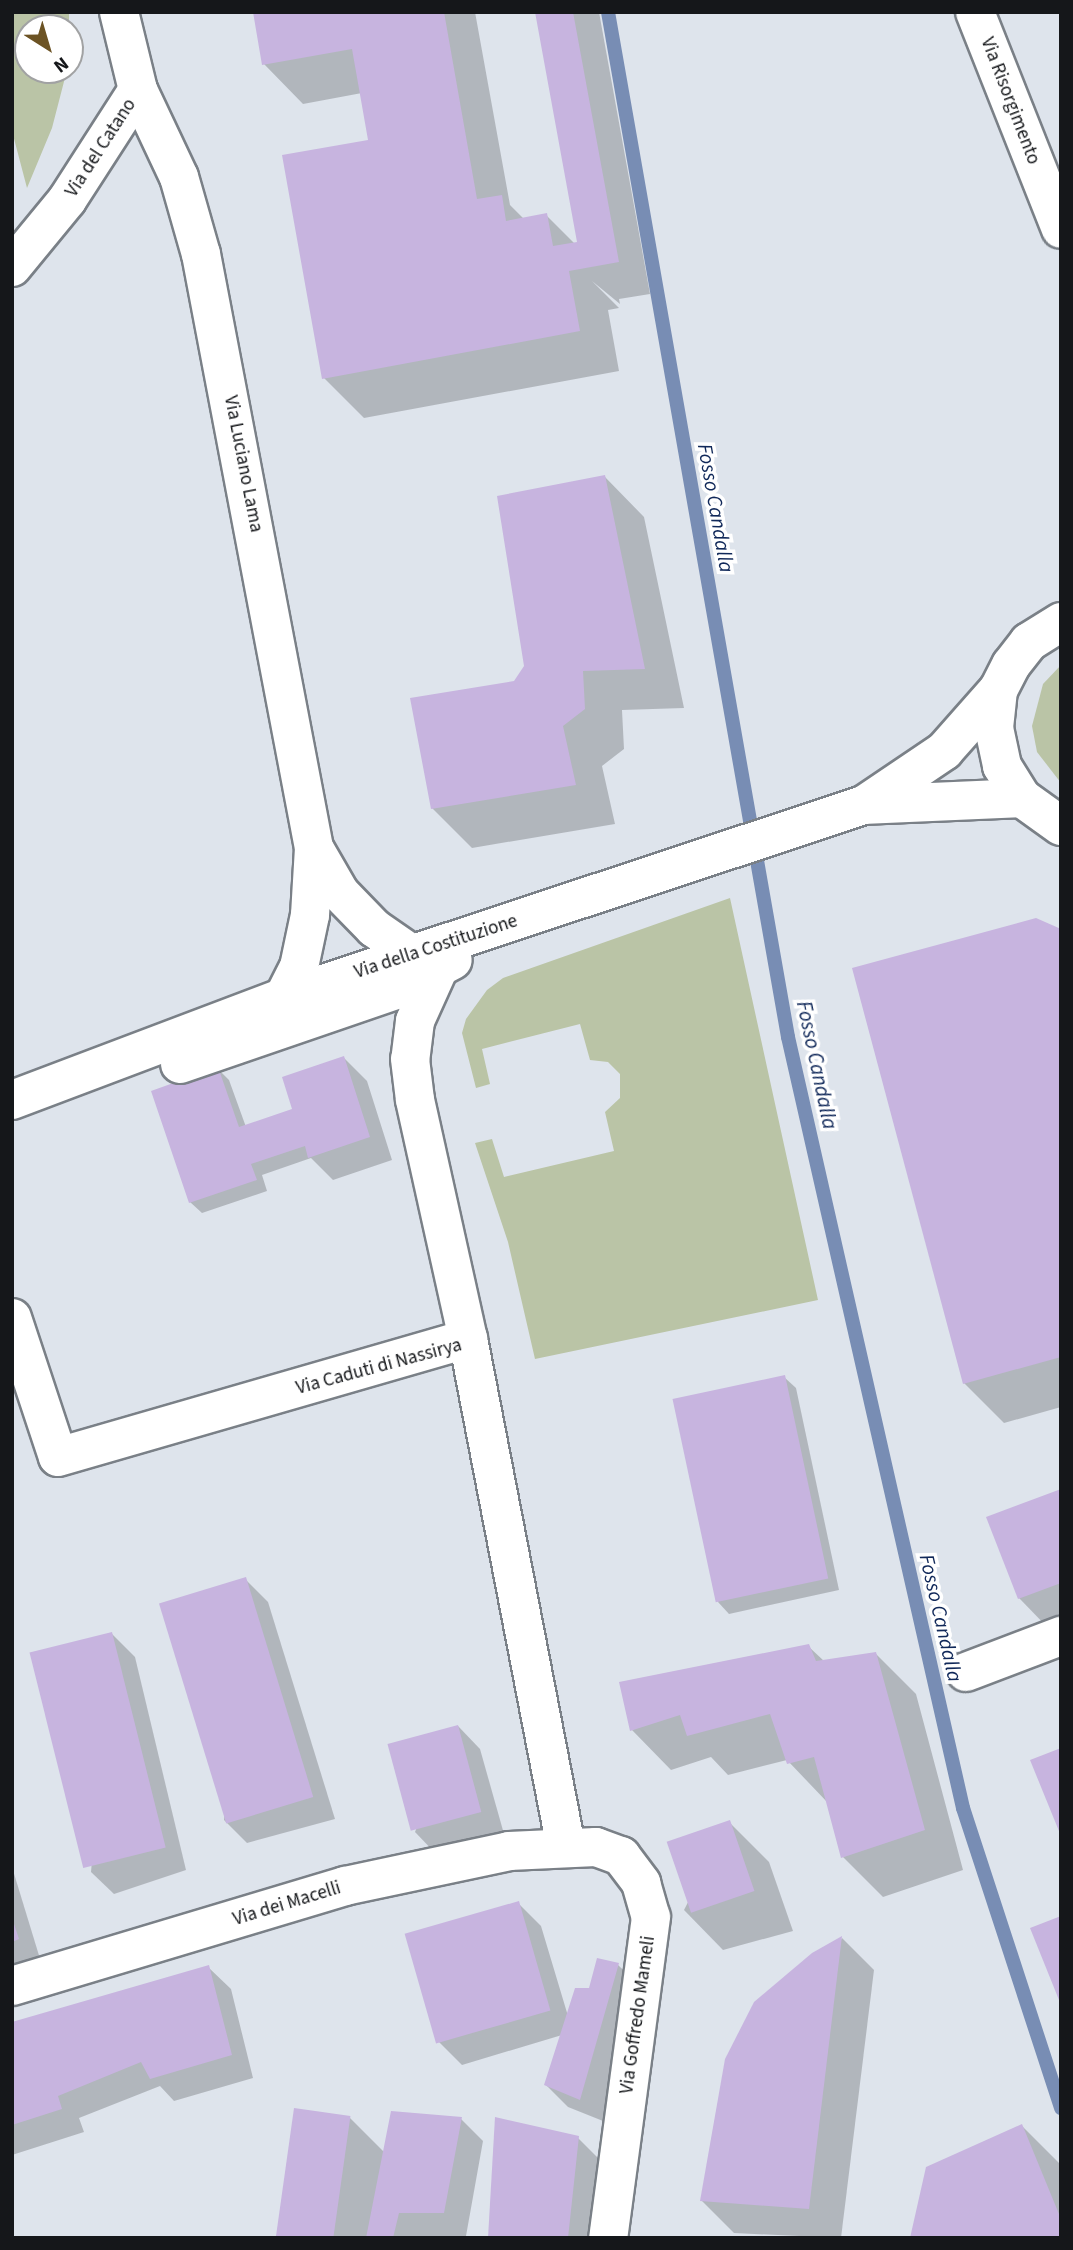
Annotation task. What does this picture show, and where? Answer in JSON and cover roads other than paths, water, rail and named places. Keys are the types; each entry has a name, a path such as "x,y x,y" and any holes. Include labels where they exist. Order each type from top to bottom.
{"street":[{"name":"Via del Catano","path":"12,267 67,200 138,90 118,12"},
{"name":"Via Risorgimento","path":"975,12 1061,229"},
{"name":"Via Luciano Lama","path":"138,90 178,177 201,254 314,848 310,915 299,967 284,997"},
{"path":"1058,619 1029,642 998,690 993,728 1002,766 1022,798 1061,826"},
{"name":"Via della Costituzione","path":"864,805 944,751 998,690"},
{"name":"Via della Costituzione","path":"12,1100 284,997 425,962 500,925 864,805 1022,798"},
{"name":"Via Luciano Lama","path":"314,848 340,893 374,928 425,962"},
{"path":"100,1068 120,1073 160,1070 396,990 425,962"},
{"path":"425,962 410,1059 468,1339"},
{"name":"Via Caduti di Nassirya","path":"12,1318 58,1457 468,1339 566,1847"},
{"path":"966,1672 1061,1636"},
{"name":"Via dei Macelli","path":"12,1986 345,1886 509,1851 566,1847"},
{"name":"Via Goffredo Mameli","path":"566,1847 596,1847 621,1856 641,1883 651,1917 608,2238"}],"waterway":[{"name":"Fosso Candalla","path":"608,12 788,1037 963,1808 1061,2108"}]}
